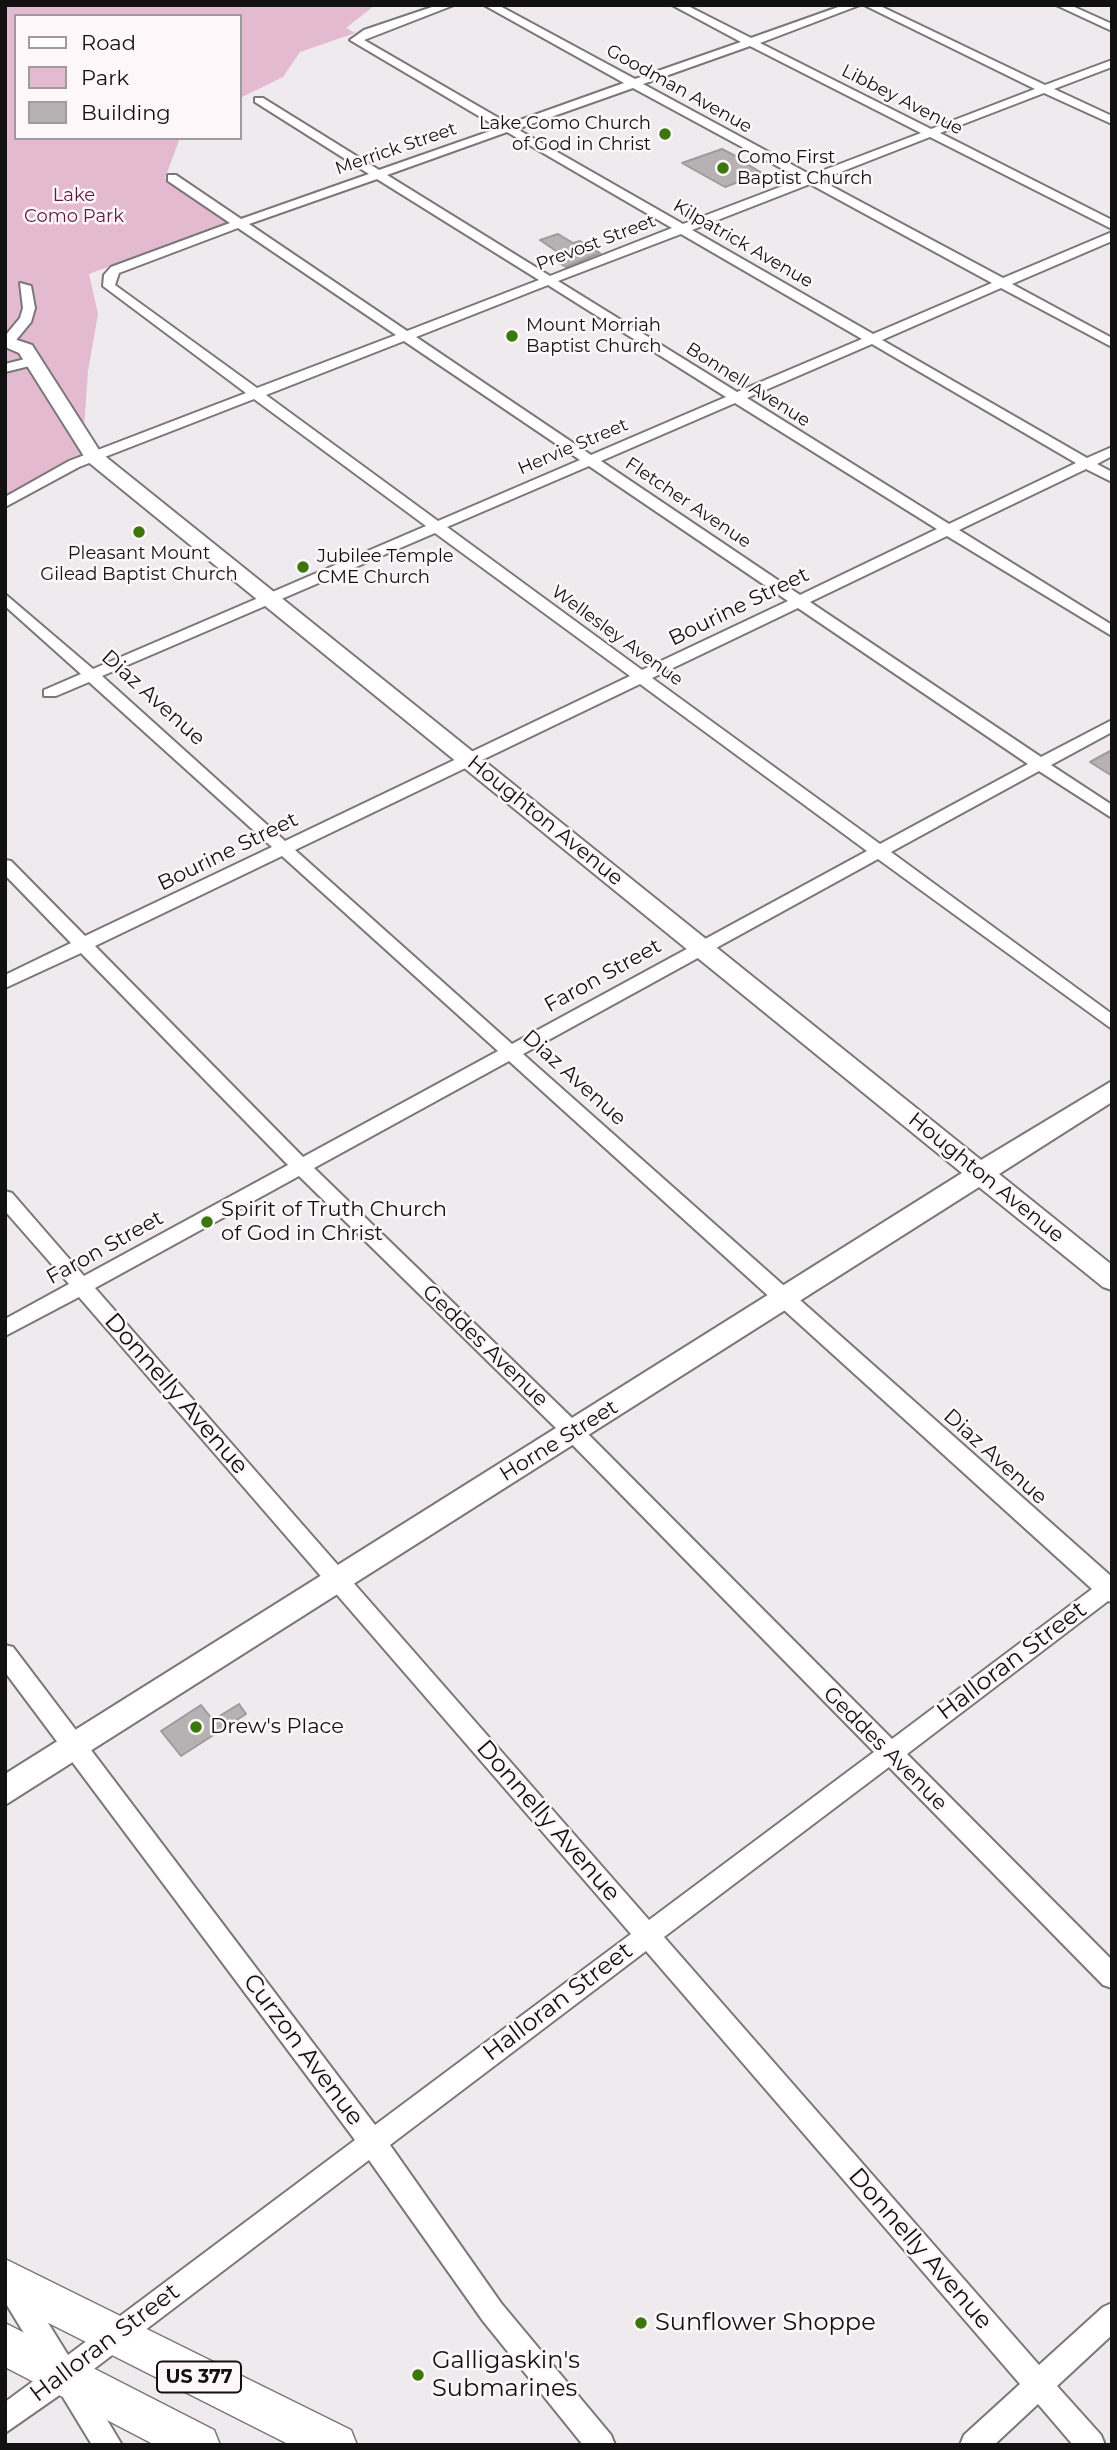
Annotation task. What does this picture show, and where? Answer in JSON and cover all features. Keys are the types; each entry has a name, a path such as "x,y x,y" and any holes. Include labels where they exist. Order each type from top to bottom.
{"main road":[{"name":"US 377","path":"6,2278 336,2445"},
{"name":"US 377","path":"5,2344 199,2445"}],"street":[{"name":"Kilpatrick Avenue","path":"449,5 368,32 356,40 1112,478"},
{"name":"Goodman Avenue","path":"489,5 1112,343"},
{"name":"Libbey Avenue","path":"677,5 1112,225"},
{"name":"Merrick Street","path":"110,275 129,263 239,223 855,5"},
{"path":"869,5 1112,121"},
{"path":"1061,5 1112,28"},
{"name":"Prevost Street","path":"5,503 74,464 1112,63"},
{"name":"Bonnell Avenue","path":"259,100 1112,632"},
{"name":"Fletcher Avenue","path":"172,178 1112,813"},
{"name":"Hervie Street","path":"50,693 1112,236"},
{"name":"Wellesley Avenue","path":"110,275 109,286 115,293 1112,1023"},
{"path":"6,341 26,319 29,308 25,286"},
{"name":"Houghton Avenue","path":"6,341 26,349 94,457 1112,1280"},
{"path":"5,368 33,361"},
{"name":"Bourine Street","path":"5,982 1112,451"},
{"name":"Diaz Avenue","path":"5,598 1110,1589"},
{"name":"Faron Street","path":"5,1328 1112,725"},
{"name":"Geddes Avenue","path":"5,865 301,1167 572,1432 1112,1977"},
{"name":"Horne Street","path":"5,1791 1112,1090"},
{"name":"Donnelly Avenue","path":"5,1198 1091,2445"},
{"name":"Halloran Street","path":"5,2418 1110,1589"},
{"name":"Curzon Avenue","path":"5,1654 372,2143 492,2312 601,2445"},
{"path":"6,2278 108,2445"},
{"path":"974,2445 1112,2316"}],"green space":[{"name":"Lake Como Park","path":"5,5 375,5 346,28 355,33 300,52 283,77 242,97 242,14 14,14 14,140 179,140 165,178 229,222 89,274 98,314 88,371 82,456 5,498"}],"building":[{"name":"Como First Baptist Church","path":"722,149 762,173 725,187 682,163"},
{"path":"558,234 573,243 580,241 600,253 566,267 552,259 562,255 540,240"},
{"path":"1112,750 1112,776 1090,762"},
{"name":"Drew's Place","path":"239,1704 246,1714 181,1756 161,1731 201,1705 213,1720"}],"place":[{"name":"Lake Como Church of God in Christ","path":"665,134"},
{"name":"Como First Baptist Church","path":"723,168"},
{"name":"Mount Morriah Baptist Church","path":"512,336"},
{"name":"Pleasant Mount Gilead Baptist Church","path":"139,532"},
{"name":"Jubilee Temple CME Church","path":"303,567"},
{"name":"Spirit of Truth Church of God in Christ","path":"207,1222"},
{"name":"Drew's Place","path":"196,1727"},
{"name":"Sunflower Shoppe","path":"641,2323"},
{"name":"Galligaskin's Submarines","path":"418,2375"}]}
